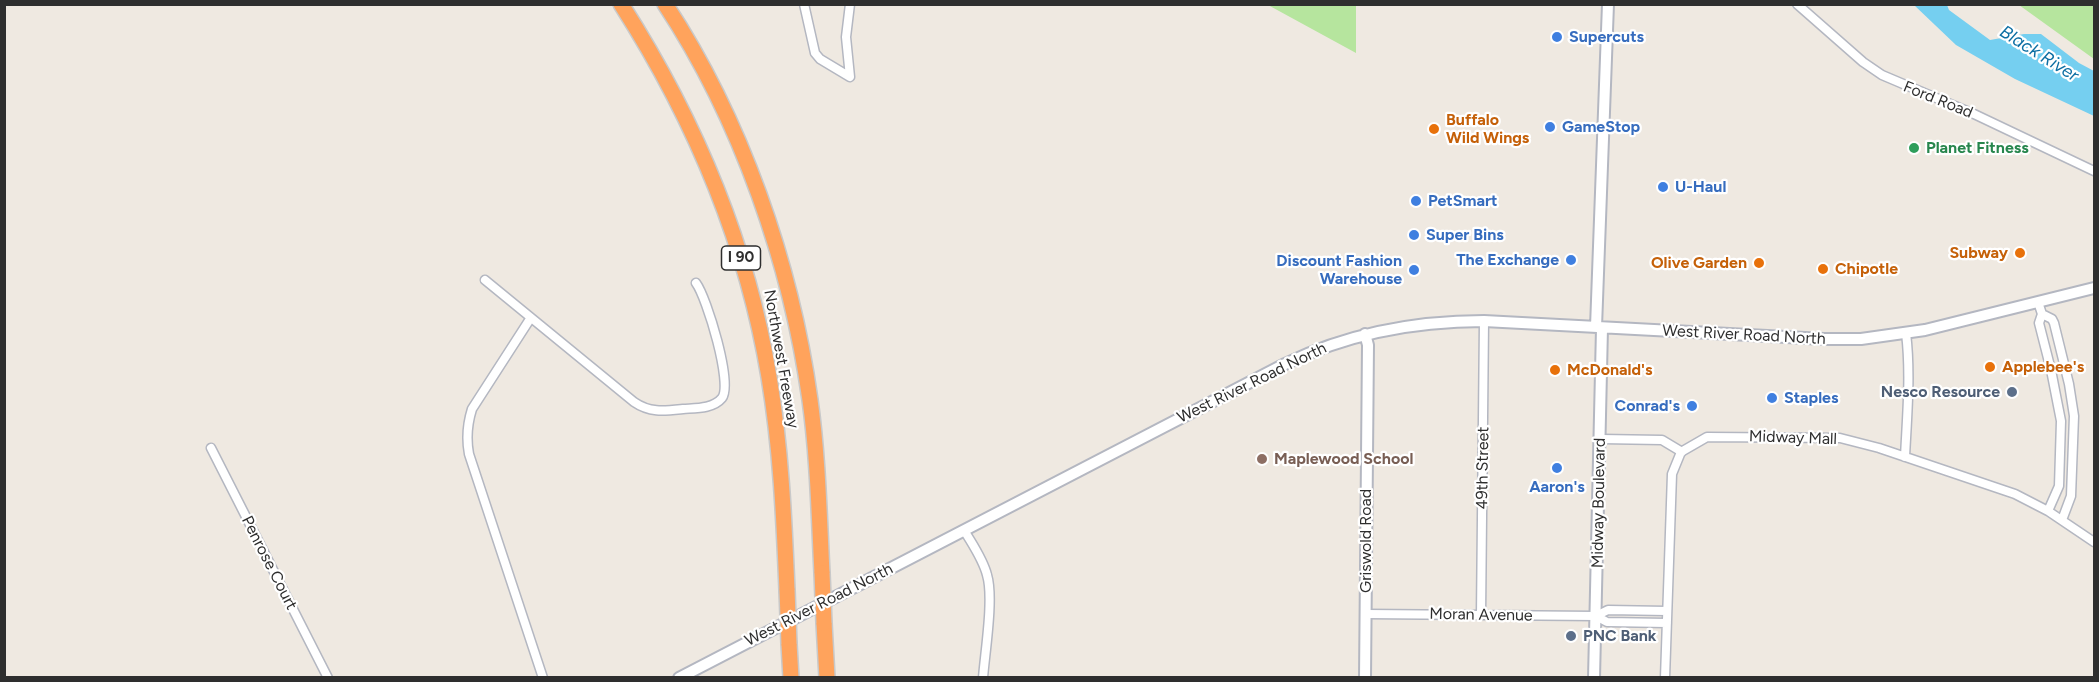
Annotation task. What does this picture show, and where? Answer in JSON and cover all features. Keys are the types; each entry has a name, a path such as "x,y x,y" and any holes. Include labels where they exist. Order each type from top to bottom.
{"highway":[{"name":"Northwest Freeway","path":"621,4 661,69 689,125 733,230 751,291 769,376 780,460 787,644"},
{"name":"Northwest Freeway","path":"665,4 702,68 745,160 769,225 791,302 803,355 818,480 828,677"},
{"path":"785,678 787,644"},
{"path":"787,644 791,678"}],"street":[{"path":"804,4 815,53 820,59 850,77 846,37 850,4"},
{"name":"Midway Boulevard","path":"1594,678 1600,439 1599,327 1608,4"},
{"name":"Ford Road","path":"1797,4 1863,62 1894,82 1974,114 2094,171"},
{"path":"485,280 530,319 645,409 664,411 707,407 724,395 725,382 709,314 696,283"},
{"name":"West River Road North","path":"679,678 1294,360 1335,343 1365,334 1416,324 1484,321 1861,339 1906,333 2094,288"},
{"path":"2038,302 2042,314 2038,323 2051,370 2061,421 2059,486 2048,511"},
{"path":"2042,314 2052,319 2054,323 2069,384 2074,416 2072,496 2062,520"},
{"path":"530,319 472,410 468,420 467,443 471,462 543,678"},
{"name":"49th Street","path":"1481,615 1484,321"},
{"path":"1905,457 1908,382 1906,333"},
{"name":"Griswold Road","path":"1365,334 1368,345 1365,678"},
{"name":"Midway Mall","path":"1682,452 1700,440 1711,436 1824,437 1856,441 2015,494 2048,511 2094,542"},
{"path":"1600,439 1662,440 1682,452 1675,463 1671,479 1665,678"},
{"name":"Penrose Court","path":"211,448 328,678"},
{"path":"964,530 984,567 988,582 983,678"},
{"name":"Moran Avenue","path":"1366,614 1596,616 1608,610 1667,611"},
{"name":"Moran Avenue","path":"1596,616 1607,622 1667,623"}],"green space":[{"path":"1268,5 1356,5 1356,53"},
{"path":"2019,5 2094,5 2094,59"}],"water":[{"name":"Black River","path":"1914,5 1947,5 1949,10 1990,40 2024,34 2041,34 2079,63 2094,71 2094,116 2015,79 1956,45"}],"place":[{"name":"Supercuts","path":"1557,37"},
{"name":"GameStop","path":"1550,127"},
{"name":"Buffalo Wild Wings","path":"1434,129"},
{"name":"Planet Fitness","path":"1914,148"},
{"name":"U-Haul","path":"1663,187"},
{"name":"PetSmart","path":"1416,201"},
{"name":"Super Bins","path":"1414,235"},
{"name":"Subway","path":"2020,253"},
{"name":"The Exchange","path":"1571,260"},
{"name":"Olive Garden","path":"1759,263"},
{"name":"Chipotle","path":"1823,269"},
{"name":"Discount Fashion Warehouse","path":"1414,270"},
{"name":"Applebee's","path":"1990,367"},
{"name":"McDonald's","path":"1555,370"},
{"name":"Nesco Resource","path":"2012,392"},
{"name":"Staples","path":"1772,398"},
{"name":"Conrad's","path":"1692,406"},
{"name":"Maplewood School","path":"1262,459"},
{"name":"Aaron's","path":"1557,468"},
{"name":"PNC Bank","path":"1571,636"}]}
